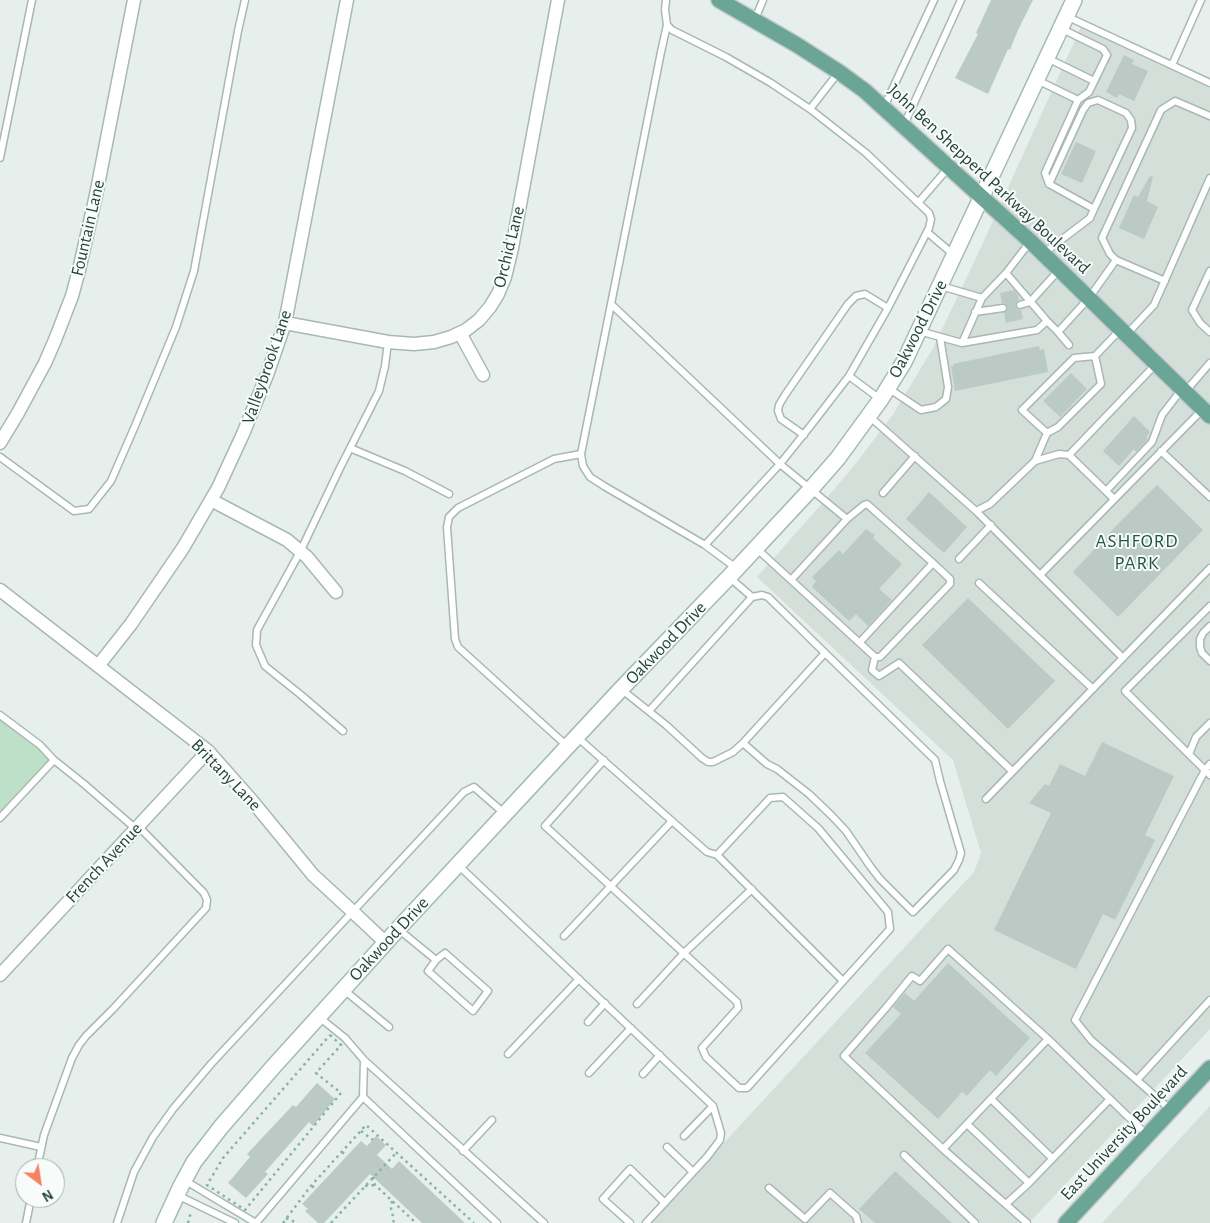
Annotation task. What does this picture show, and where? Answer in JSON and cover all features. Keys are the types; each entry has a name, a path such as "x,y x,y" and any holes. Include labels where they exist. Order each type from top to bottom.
{"main road":[{"name":"John Ben Shepperd Parkway Boulevard","path":"727,2 839,72 884,107 1030,241 1206,412"},
{"name":"East University Boulevard","path":"1066,1223 1210,1068"}],"street":[{"name":"Fountain Lane","path":"0,442 45,363 72,296 94,203 134,0"},
{"name":"Valleybrook Lane","path":"98,666 131,624 183,548 218,488 243,434 267,374 285,322 347,0"},
{"name":"Orchid Lane","path":"285,322 388,342 414,344 434,342 451,337 466,330 479,320 498,294 505,277 558,0"},
{"name":"Oakwood Drive","path":"164,1223 176,1195 194,1162 221,1127 398,929 756,548 838,458 869,416 904,362 1074,0"},
{"path":"460,333 483,374"},
{"path":"211,500 287,540 336,592"},
{"name":"Brittany Lane","path":"0,590 208,751 313,875 386,943"},
{"name":"French Avenue","path":"0,975 208,751"}],"lane":[{"path":"0,158 32,0"},
{"path":"0,457 74,511 89,509 111,481 176,327 194,271 245,0"},
{"path":"666,0 667,25 581,454 584,466 590,477 705,545 733,572 752,597"},
{"path":"754,20 763,0"},
{"path":"884,107 934,0"},
{"path":"904,125 961,0"},
{"path":"1172,65 1201,0"},
{"path":"1063,22 1172,65 1210,83"},
{"path":"1063,22 1103,49 1106,56 1089,92 1078,100 1044,173 1049,184 1094,209"},
{"path":"667,25 672,30 726,57 771,83 810,109 866,153 929,213 931,220 929,228 888,308 849,376 780,464 705,545"},
{"path":"1047,58 1094,82"},
{"path":"810,109 839,72"},
{"path":"1036,80 1078,100"},
{"path":"1043,254 1090,218 1132,128 1131,120 1126,113 1098,100 1088,103 1049,184"},
{"path":"1165,281 1116,260 1110,254 1102,238 1161,110 1175,101 1210,116"},
{"path":"918,202 949,167"},
{"path":"1047,433 1022,410 1074,358 1095,356 1154,305 1210,178"},
{"path":"927,232 954,256"},
{"path":"962,343 982,298 1006,273 1030,241"},
{"path":"1058,332 1089,298 1116,260"},
{"path":"1020,305 1030,302 1059,270"},
{"path":"1210,271 1192,310 1200,323 1210,332"},
{"path":"1006,273 1069,345"},
{"path":"940,286 982,298"},
{"path":"804,435 782,419 778,410 785,395 848,304 856,296 865,294 888,308"},
{"path":"611,304 780,464 847,519"},
{"path":"975,312 1003,308"},
{"path":"919,331 962,343 1037,330 1047,321"},
{"path":"849,376 921,410 936,407 946,399 948,387 940,337"},
{"path":"343,731 265,666 256,645 257,630 300,552 379,391 388,342"},
{"path":"976,511 990,504 1035,461 1047,433 1058,427 1101,384 1095,356"},
{"path":"1069,455 1156,363"},
{"path":"1106,490 1152,442 1162,415 1210,363"},
{"path":"1040,575 1161,452 1206,412"},
{"path":"869,416 976,511 1123,658"},
{"path":"350,448 405,471 449,494"},
{"path":"1161,452 1210,497"},
{"path":"581,454 554,459 458,508 449,516 446,527 454,639 458,647 573,742 604,760 707,852 717,855 843,981"},
{"path":"1035,461 1059,454 1069,455 1114,499"},
{"path":"883,493 915,456"},
{"path":"791,580 847,519 864,505 869,505 950,579 950,584 880,657 876,657"},
{"path":"959,559 990,526"},
{"path":"756,548 876,657"},
{"path":"860,642 933,563"},
{"path":"986,799 1210,568"},
{"path":"979,583 1093,689"},
{"path":"649,711 752,597 762,595 768,597 935,760 961,853 954,870 913,912 880,879 846,831 832,816 809,794 777,769 767,764 743,743"},
{"path":"1207,772 1125,691 1210,606"},
{"path":"1210,626 1200,639 1202,653 1210,661"},
{"path":"621,690 666,725 702,758 708,762 713,762 733,752 743,743 825,653"},
{"path":"876,657 872,670 879,676 899,663 1012,771"},
{"path":"0,715 40,745 54,760 137,828 204,893 207,900 206,908 79,1045 72,1058 38,1158"},
{"path":"1189,754 1196,737 1210,723"},
{"path":"0,818 54,760"},
{"path":"604,760 545,826 737,1002 738,1008 702,1048 706,1057 738,1088 746,1088 890,929 888,912 818,828 783,797 770,798 717,855"},
{"path":"1171,1110 1091,1040 1075,1020 1210,764"},
{"path":"117,1223 134,1172 153,1137 173,1109 211,1064 464,792 474,787 505,814"},
{"path":"564,936 672,822"},
{"path":"458,865 713,1106 721,1133 716,1146 646,1223"},
{"path":"636,1004 684,953 752,889"},
{"path":"398,929 436,960"},
{"path":"1027,1223 943,1149 844,1056 912,976 920,981 948,949 1048,1039 1147,1136"},
{"path":"445,953 488,991 473,1011 428,971 436,960 445,953"},
{"path":"508,1054 579,979"},
{"path":"343,989 389,1027"},
{"path":"1137,1080 1210,1000"},
{"path":"588,1022 605,1003"},
{"path":"318,1017 345,1038 364,1060 544,1223"},
{"path":"589,1073 631,1028"},
{"path":"943,1149 1048,1039"},
{"path":"643,1074 660,1055"},
{"path":"184,1180 256,1223 363,1098 364,1060"},
{"path":"363,1098 497,1223"},
{"path":"991,1099 1052,1158"},
{"path":"1006,1204 1110,1099"},
{"path":"684,1136 713,1106"},
{"path":"463,1150 492,1120"},
{"path":"967,1124 1029,1182"},
{"path":"0,1138 41,1147"},
{"path":"667,1147 693,1172"},
{"path":"904,1155 975,1223"},
{"path":"630,1223 603,1199 630,1169 665,1203"},
{"path":"769,1188 803,1221 830,1193 856,1216 858,1223"},
{"path":"176,1195 236,1223"},
{"path":"26,1223 29,1208"}],"path":[{"path":"330,1034 341,1045 316,1073 341,1092 245,1210 207,1185 223,1158 330,1034"},
{"path":"283,1223 312,1186 366,1125 474,1223"},
{"path":"361,1131 372,1139 375,1134"},
{"path":"342,1152 347,1156"},
{"path":"331,1223 396,1153"},
{"path":"373,1177 375,1186 416,1223"},
{"path":"312,1186 316,1189"},
{"path":"365,1186 375,1186"},
{"path":"392,1201 393,1223"},
{"path":"412,1219 415,1216"},
{"path":"286,1218 297,1223"}],"shaded area":[{"path":"1081,27 1210,87 1210,1029 1029,1223 650,1223 974,872 981,853 953,760 757,577 853,467 892,416 933,348"},
{"path":"1210,1106 1210,1223 1102,1223"}],"green space":[{"path":"0,716 57,758 0,819"}],"building":[{"path":"991,0 1033,0 988,94 955,78 978,34 976,33"},
{"path":"1124,55 1134,60 1132,64 1148,71 1134,101 1119,94 1117,98 1106,92"},
{"path":"1076,142 1096,151 1082,183 1061,174"},
{"path":"1150,176 1153,177 1147,201 1158,207 1144,239 1119,228 1134,195 1138,197"},
{"path":"1014,290 1019,300 1016,302 1015,307 1021,310 1023,319 1006,323 1004,313 1008,307 1002,303 1000,293"},
{"path":"1039,346 1040,350 1044,349 1048,372 955,391 951,366 954,366 953,364"},
{"path":"1071,373 1087,389 1060,417 1043,401"},
{"path":"1134,416 1150,432 1146,438 1148,439 1136,452 1134,449 1119,466 1103,451"},
{"path":"1157,485 1203,530 1118,617 1073,572"},
{"path":"929,492 967,527 944,553 906,519"},
{"path":"866,529 875,535 873,538 902,564 879,589 892,600 868,626 856,614 849,621 812,587 816,581 812,577 839,550 843,554"},
{"path":"968,598 1055,681 1008,729 922,645"},
{"path":"1102,742 1174,776 1145,835 1155,840 1115,920 1103,914 1076,969 994,930 1051,813 1029,803 1045,784 1049,786 1060,764 1085,776"},
{"path":"948,963 1030,1038 996,1076 990,1070 967,1096 962,1092 938,1119 865,1053 901,1014 893,1007 905,993 914,1001"},
{"path":"317,1083 335,1099 313,1126 309,1122 265,1172 268,1174 246,1198 228,1183 250,1157 247,1154 293,1105 296,1107"},
{"path":"376,1136 386,1145 377,1155 392,1169 399,1161 465,1223 422,1223 370,1174 324,1223 318,1223 305,1211 308,1209 302,1204 361,1141 367,1146"},
{"path":"895,1171 952,1223 875,1223 859,1209"}],"district":[{"name":"ASHFORD PARK","path":"1137,552"}]}
